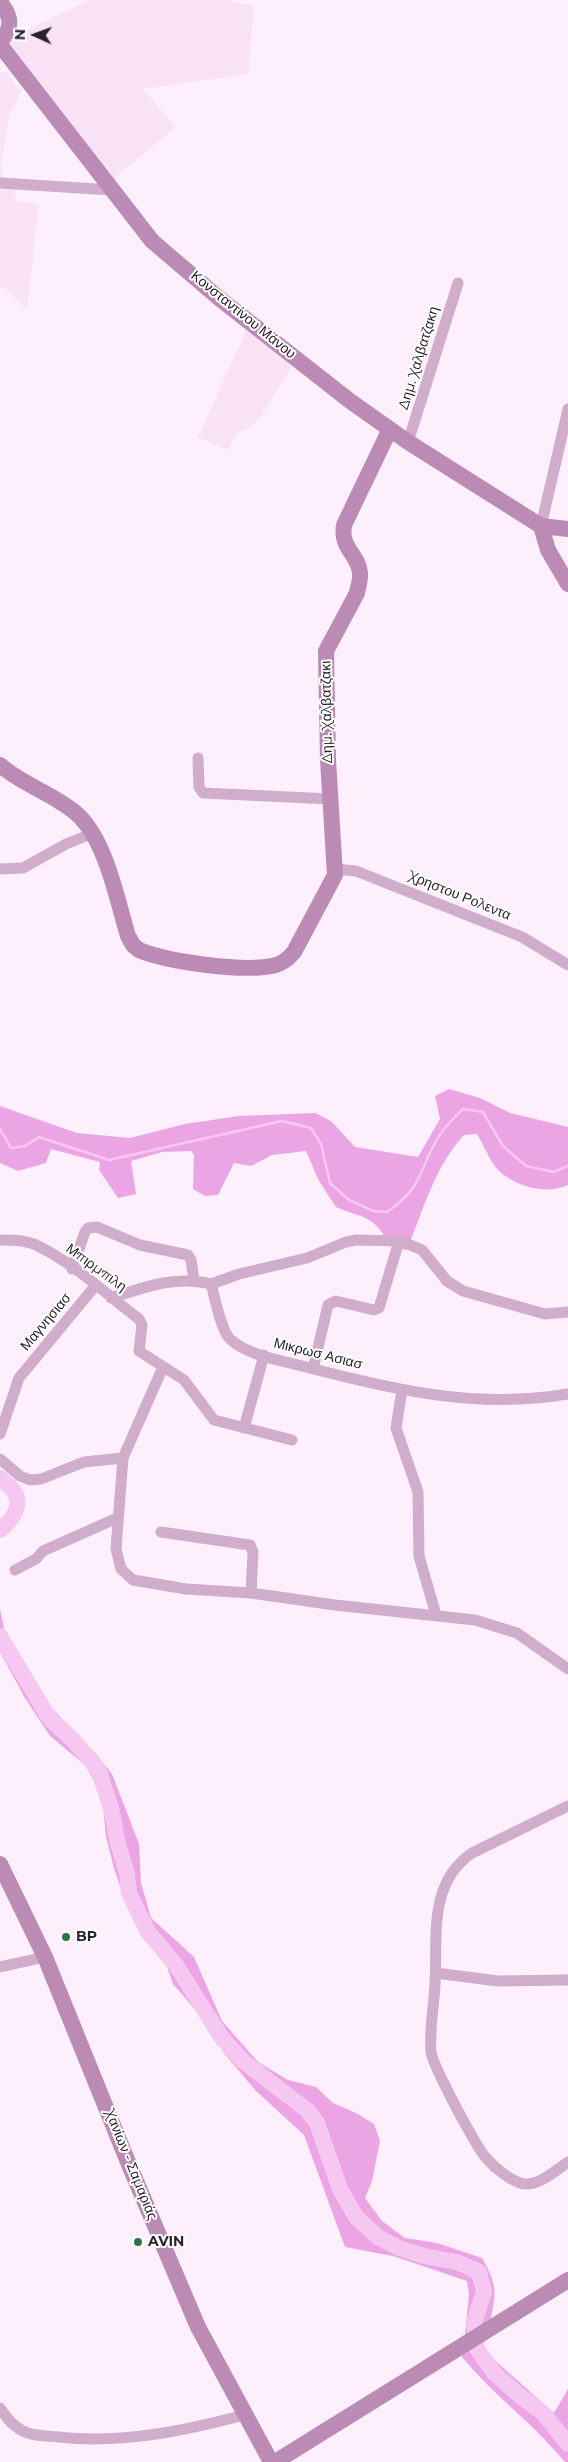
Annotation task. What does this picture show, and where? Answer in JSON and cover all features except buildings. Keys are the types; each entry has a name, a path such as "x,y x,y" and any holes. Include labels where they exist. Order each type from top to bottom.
{"street":[{"path":"0,2 9,14 11,23 8,32 0,44"},
{"name":"Κονσταντίνου Μάνου","path":"0,44 152,241 236,311 350,401 408,442 541,526"},
{"path":"0,183 112,190"},
{"name":"Δημ. Χαλβατζακη","path":"408,442 458,283"},
{"path":"568,409 541,526 548,550 568,584"},
{"name":"Δημ. Χαλβατζακι","path":"336,869 336,859 333,852 330,800 326,651 357,593 360,573 358,564 343,540 342,532 344,525 390,429"},
{"path":"541,526 568,529"},
{"path":"198,758 199,788 203,793 330,800"},
{"path":"0,765 78,815 92,834 105,861 128,936 133,945 148,953 200,964 267,966 289,958 333,882 336,869"},
{"path":"0,870 23,868 66,844 92,834"},
{"name":"Χρηστου Ρολεντα","path":"336,869 356,872 480,919 522,937 568,965"},
{"path":"72,1269 85,1232 88,1228 97,1227 140,1245 188,1255 191,1260 194,1280"},
{"name":"Μπιρμπιλη","path":"0,1240 14,1240 38,1246 96,1285 139,1319 142,1325 139,1352 163,1367"},
{"path":"313,1369 328,1305 336,1301 374,1310 379,1308 399,1241"},
{"path":"111,1298 155,1284 194,1280 211,1284 240,1274 307,1258 346,1242 399,1241 412,1244 422,1250 447,1281 463,1291 545,1314 568,1312"},
{"name":"Μικρωσ Ασιασ","path":"211,1284 224,1327 230,1340 264,1356 402,1390 476,1400 515,1401 565,1395"},
{"name":"Μαγνησιασ","path":"0,1434 19,1378 96,1285"},
{"path":"244,1428 264,1356"},
{"path":"292,1440 210,1417 184,1380 163,1367 123,1458 116,1549 121,1569 133,1580 186,1589 251,1593 335,1605 475,1620 517,1633 568,1668"},
{"path":"402,1390 396,1428 418,1492 419,1556 436,1615"},
{"path":"0,1459 20,1476 30,1480 41,1479 84,1462 123,1458"},
{"path":"15,1570 36,1559 43,1551 117,1518"},
{"path":"161,1532 250,1544 253,1552 251,1593"},
{"path":"568,1806 496,1840 472,1853 456,1865 441,1900 435,1925 436,1973 431,2053 438,2073 485,2158 514,2180 525,2184 539,2180 568,2162"},
{"name":"Χανίων - Σαμαριάς","path":"0,1864 46,1957 130,2168 198,2327 271,2462"},
{"path":"0,1967 46,1957"},
{"path":"436,1973 498,1981 568,1980"},
{"path":"276,2462 568,2280"},
{"path":"0,2408 13,2426 27,2433 81,2440 112,2440 177,2430 244,2415"}],"shaded area":[{"path":"89,0 228,0 254,6 248,74 143,89 176,127 112,180 0,43"},
{"path":"0,72 6,72 21,92 10,113 1,163 4,183 18,184 14,201 39,204 27,310 5,288 0,287"},
{"path":"247,329 293,364 262,415 249,429 237,433 228,450 198,437"},
{"path":"449,1089 480,1098 510,1113 568,1127 568,1185 559,1188 541,1189 532,1188 514,1181 499,1171 477,1134 464,1135 437,1174 407,1250 392,1247 379,1229 369,1220 336,1207 319,1181 306,1151 272,1155 251,1166 234,1163 218,1195 205,1196 193,1189 194,1155 191,1151 162,1152 131,1161 136,1194 118,1198 99,1170 100,1162 51,1149 46,1163 18,1171 0,1163 0,1106 77,1133 130,1138 185,1124 239,1116 315,1113 331,1121 355,1147 418,1157 440,1119 435,1096"},
{"path":"0,1609 4,1629 47,1703 97,1755 112,1774 139,1844 141,1883 151,1918 194,1957 222,2021 258,2062 288,2080 316,2087 333,2103 356,2113 374,2124 380,2141 372,2181 365,2198 382,2221 405,2238 437,2243 482,2258 491,2276 494,2290 494,2304 490,2324 465,2335 469,2294 467,2281 393,2256 345,2247 304,2135 256,2091 224,2053 199,2014 173,1984 164,1958 142,1936 125,1901 114,1868 106,1837 102,1796 86,1766 50,1736 25,1698 0,1652"},
{"path":"482,2342 491,2357 554,2413 568,2389 568,2462 565,2462 462,2357 462,2352"}],"waterway":[{"path":"0,1129 11,1148 25,1146 39,1137 109,1160 282,1121 311,1128 321,1144 330,1183 349,1200 373,1211 387,1212 399,1203 413,1188 439,1136 463,1109 483,1112 503,1146 526,1166 554,1172 568,1166"},
{"path":"0,1478 16,1494 17,1500 17,1506 12,1517 0,1530"},
{"path":"0,1636 49,1718 73,1740 98,1769 111,1808 118,1844 127,1873 129,1893 148,1932 176,1965 222,2038 244,2062 307,2110 317,2123 340,2189 356,2217 378,2237 399,2248 424,2256 457,2262 479,2272 484,2291 474,2323 477,2349 494,2373 543,2413 568,2444"}],"place":[{"name":"BP","path":"66,1937"},
{"name":"AVIN","path":"138,2242"}]}
